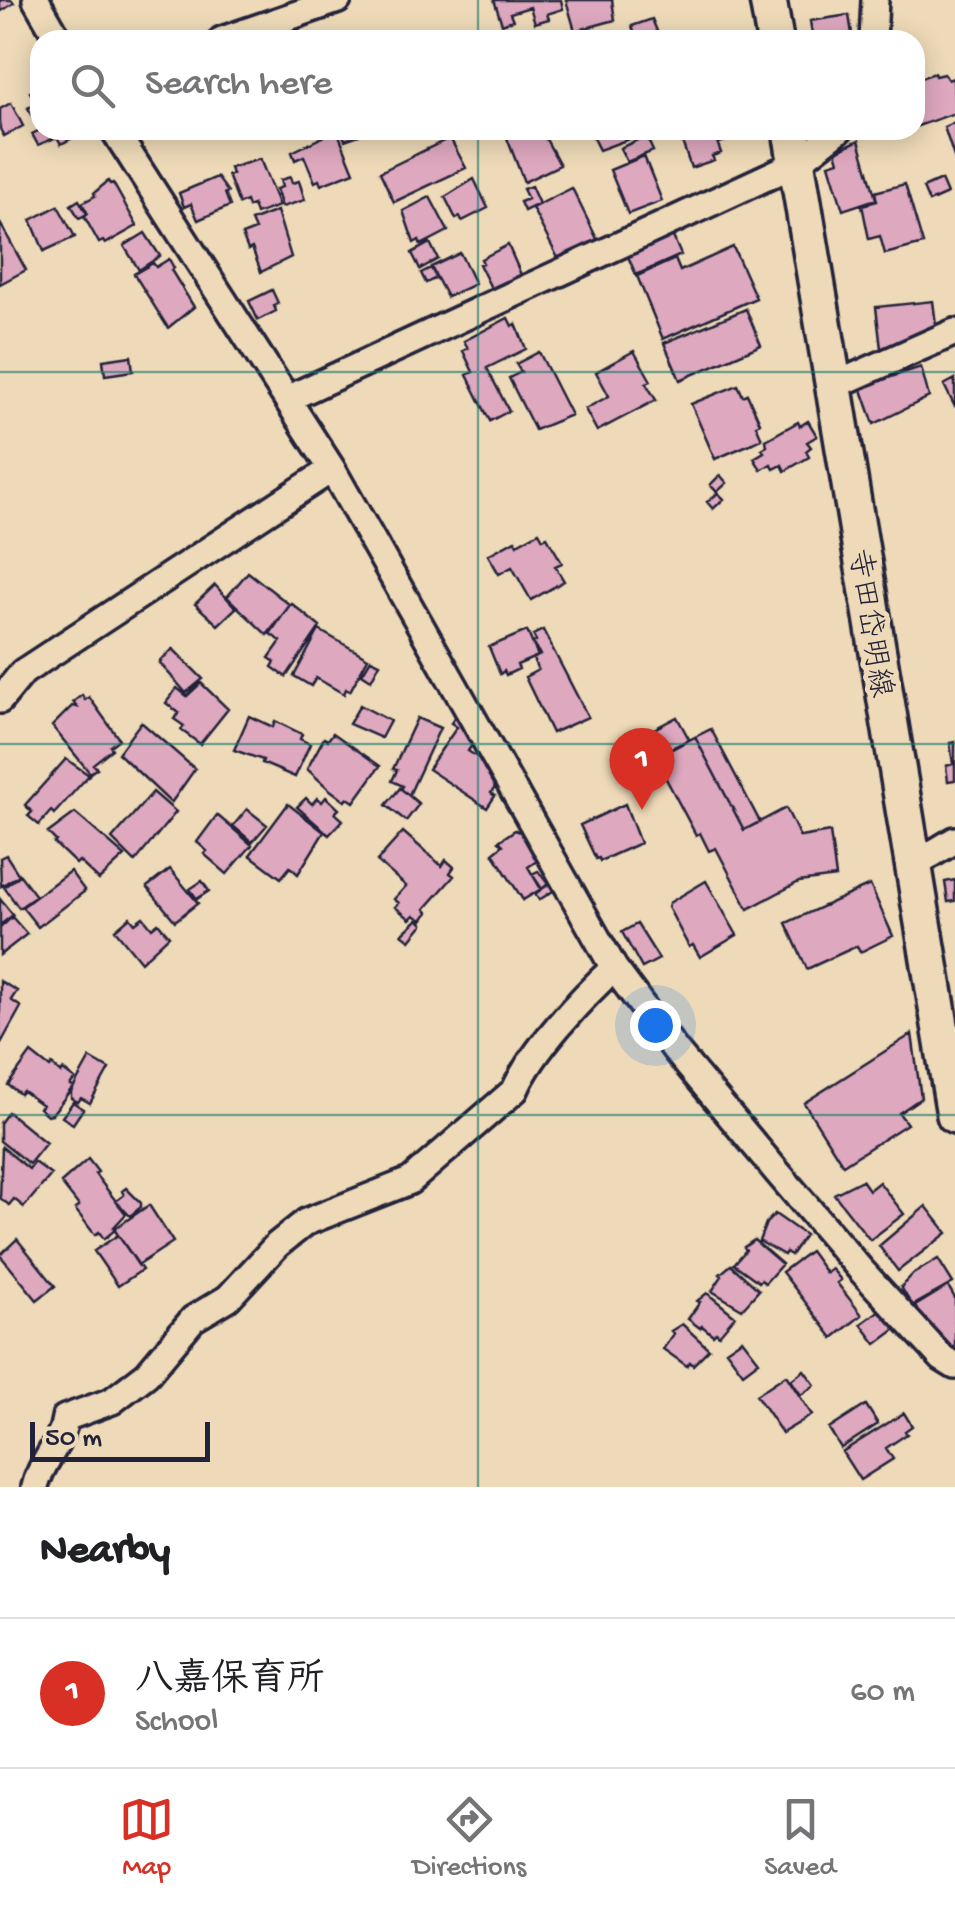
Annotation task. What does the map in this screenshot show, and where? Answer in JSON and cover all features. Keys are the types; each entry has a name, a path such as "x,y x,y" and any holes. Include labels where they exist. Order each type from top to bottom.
{"main road":[{"path":"768,0 773,30"},
{"name":"寺田岱明線","path":"794,146 955,1115"}],"street":[{"path":"36,0 53,30"},
{"path":"251,30 338,0"},
{"path":"874,30 875,0"},
{"path":"120,140 332,469 614,968 676,1051 860,1269 942,1358 955,1366"},
{"path":"287,399 794,146"},
{"path":"833,386 955,332"},
{"path":"0,700 24,672 332,469"},
{"path":"912,866 955,840"},
{"path":"36,1487 40,1467 63,1434 65,1418 112,1400 147,1374 193,1318 228,1298 277,1244 306,1222 410,1181 515,1090 523,1072 595,985 614,968"}],"building":[{"path":"0,0 12,0 14,3 0,12"},
{"path":"494,0 561,0 563,9 535,23 530,7 510,13 513,20 502,24"},
{"path":"566,0 612,0 615,20 575,30"},
{"path":"849,15 851,30 811,30 810,21"},
{"path":"652,19 657,30 633,30 632,26"},
{"path":"934,73 944,74 948,80 953,78 955,113 925,124 925,76"},
{"path":"11,103 23,126 4,136 0,109"},
{"path":"955,122 955,160 944,127"},
{"path":"317,140 341,140 354,172 321,185 319,180 315,182 304,156 295,160 292,152"},
{"path":"446,140 451,140 466,168 394,202 380,172"},
{"path":"508,140 546,140 560,165 524,182"},
{"path":"594,140 626,140 599,150"},
{"path":"648,140 653,151 627,162 620,148"},
{"path":"681,140 716,140 721,153 712,156 714,160 691,168"},
{"path":"859,140 876,199 843,210 829,164 839,161 836,151"},
{"path":"644,156 662,201 628,214 610,170"},
{"path":"260,159 279,206 256,214 253,205 248,207 246,201 239,204 228,175 232,174 230,168"},
{"path":"217,177 228,192 225,193 230,206 198,220 191,204 184,207 179,193"},
{"path":"290,177 292,183 299,181 305,200 282,207 276,189 282,187 280,180"},
{"path":"474,179 488,208 462,221 460,217 456,219 445,197"},
{"path":"941,180 947,194 929,202 923,188"},
{"path":"108,181 113,183 137,226 105,244 99,243 84,216 88,214 82,203 95,196"},
{"path":"905,184 923,244 885,254 880,236 869,239 862,205 877,201 875,192"},
{"path":"531,186 539,204 524,211 520,202 528,199 523,189"},
{"path":"572,188 599,243 559,260 532,208"},
{"path":"430,197 448,231 421,245 419,240 414,243 403,211"},
{"path":"79,200 87,214 79,218 71,205"},
{"path":"58,206 75,237 44,251 31,220"},
{"path":"277,211 291,257 261,272 242,235 255,230 251,221"},
{"path":"0,223 26,270 0,284"},
{"path":"671,232 681,255 636,275 626,252"},
{"path":"145,233 160,256 139,270 124,246"},
{"path":"430,243 438,259 420,269 412,253"},
{"path":"508,245 525,284 493,292 479,264 483,263 481,259"},
{"path":"733,247 756,298 663,339 637,276 675,259 680,271"},
{"path":"460,253 475,284 447,297 431,267"},
{"path":"169,259 174,268 171,270 194,307 168,328 134,274"},
{"path":"431,268 436,278 426,283 421,273"},
{"path":"272,290 278,303 274,306 276,311 258,320 249,301"},
{"path":"933,301 936,325 943,324 882,357 876,307"},
{"path":"746,309 761,345 680,380 664,343"},
{"path":"508,318 512,326 516,324 526,349 487,368 509,411 490,421 467,375 473,372 463,351 468,348 464,341"},
{"path":"634,351 651,381 646,383 656,400 597,431 585,409 609,396 596,372"},
{"path":"539,352 571,415 535,430 509,378 521,372 516,364"},
{"path":"131,356 133,371 105,375 103,360"},
{"path":"921,367 929,397 874,424 861,387"},
{"path":"955,379 955,407 944,385"},
{"path":"738,385 743,396 747,394 760,423 756,425 762,439 715,459 691,404"},
{"path":"808,421 817,436 807,442 811,447 806,451 809,457 785,471 782,465 774,469 771,464 761,470 754,458 764,452 766,440 798,422 800,426"},
{"path":"720,475 727,483 717,492 710,485"},
{"path":"718,493 724,499 713,509 707,502"},
{"path":"539,532 543,539 547,537 562,563 555,566 564,581 531,600 512,567 499,574 488,555"},
{"path":"248,572 290,605 267,635 227,597"},
{"path":"215,585 236,608 218,625 195,604"},
{"path":"291,603 320,627 286,677 272,667 275,662 269,658 281,641 270,634"},
{"path":"319,630 368,658 350,691 346,689 344,694 316,678 311,686 294,676"},
{"path":"543,630 588,717 552,733 525,677 538,670 533,659 540,655 533,635"},
{"path":"527,631 538,656 517,665 519,669 500,674 489,647"},
{"path":"173,649 203,679 186,693 159,662"},
{"path":"371,659 380,663 371,680 362,674"},
{"path":"201,683 228,709 200,744 181,730 184,726 174,719 179,713 166,703 177,688 187,696"},
{"path":"82,695 85,700 89,697 119,739 93,764 97,768 90,773 52,726 72,706 77,707 73,702"},
{"path":"360,705 390,721 381,738 349,724"},
{"path":"459,712 483,729 468,751 504,775 491,793 495,796 487,808 428,769 457,727 451,723"},
{"path":"249,716 273,727 275,721 302,734 300,739 310,744 295,777 234,750"},
{"path":"677,717 689,739 666,751 652,736 656,733 654,729"},
{"path":"417,718 440,728 409,795 401,789 403,786 392,781 397,770 393,769"},
{"path":"141,722 195,769 171,803 118,753"},
{"path":"711,729 760,822 744,830 695,737"},
{"path":"333,733 380,766 354,802 348,798 345,801 307,769 324,738 328,740"},
{"path":"630,735 640,752 632,756 623,740"},
{"path":"695,737 744,830 786,808 800,837 830,832 836,877 799,882 748,909 716,848 709,851 700,833 696,835 655,758"},
{"path":"955,742 955,780 948,781 946,766 953,764 950,743"},
{"path":"66,759 89,775 39,825 28,816 32,812 25,805"},
{"path":"400,788 419,804 406,821 386,805"},
{"path":"153,792 176,812 135,862 112,839"},
{"path":"326,797 339,809 335,813 343,820 329,835 297,807 306,798 312,804 317,798 322,802"},
{"path":"288,804 324,832 298,874 290,867 281,878 250,855"},
{"path":"625,804 640,843 600,861 580,825"},
{"path":"247,809 267,825 252,842 233,826"},
{"path":"75,813 125,856 99,880 79,861 76,864 48,833"},
{"path":"217,815 252,845 227,874 204,854 207,851 197,842"},
{"path":"515,830 526,834 540,859 528,867 541,889 523,900 493,853 503,845 499,841"},
{"path":"403,832 442,866 446,860 454,867 450,873 454,876 425,909 428,912 422,920 414,915 410,919 395,907 399,903 394,899 406,886 377,861"},
{"path":"6,855 19,875 1,886 0,858"},
{"path":"170,869 198,903 175,921 147,887"},
{"path":"70,871 85,891 38,927 22,907"},
{"path":"538,871 548,884 542,889 532,874"},
{"path":"20,875 36,896 19,908 4,887"},
{"path":"955,880 955,901 948,902 945,882"},
{"path":"202,881 209,891 197,899 190,889"},
{"path":"706,881 737,935 700,957 693,945 689,947 668,907"},
{"path":"549,884 553,891 539,900 535,894"},
{"path":"870,885 893,936 860,952 857,946 807,969 786,923"},
{"path":"0,899 13,915 0,925"},
{"path":"12,917 27,934 0,955 0,928"},
{"path":"130,917 135,923 143,917 152,928 158,923 169,936 141,962 115,930"},
{"path":"418,919 423,924 410,940 402,934"},
{"path":"637,924 659,959 642,968 622,932"},
{"path":"0,981 17,991 11,1000 21,1007 0,1045"},
{"path":"912,1034 921,1098 899,1113 907,1124 843,1165 804,1103"},
{"path":"31,1053 50,1068 52,1065 75,1079 52,1114 47,1115 39,1108 42,1105 8,1085"},
{"path":"90,1058 109,1069 90,1103 81,1098 78,1102 71,1098 71,1092"},
{"path":"73,1102 83,1109 73,1124 62,1117"},
{"path":"8,1112 46,1143 29,1164 0,1141 0,1123"},
{"path":"2,1147 29,1169 34,1162 51,1175 24,1207 14,1199 9,1205 0,1198"},
{"path":"88,1159 126,1214 104,1239 99,1232 95,1235 75,1209 79,1206 61,1183"},
{"path":"862,1180 869,1190 879,1182 904,1214 870,1240 834,1194"},
{"path":"126,1188 141,1203 130,1216 116,1201"},
{"path":"149,1205 173,1242 138,1265 114,1229"},
{"path":"926,1206 947,1233 898,1271 879,1246"},
{"path":"775,1214 805,1235 791,1255 759,1241 766,1223"},
{"path":"118,1235 142,1270 118,1286 94,1251"},
{"path":"17,1239 55,1286 37,1300 0,1255"},
{"path":"754,1240 782,1264 765,1283 734,1264 746,1250 744,1247"},
{"path":"810,1251 826,1273 832,1269 841,1280 837,1283 862,1315 833,1338 782,1272"},
{"path":"938,1259 953,1283 912,1306 901,1287 913,1274"},
{"path":"731,1265 759,1290 742,1309 712,1291 720,1274"},
{"path":"948,1286 955,1298 955,1347 940,1356 912,1308"},
{"path":"707,1293 735,1316 719,1335 688,1319 700,1302 697,1301"},
{"path":"884,1307 899,1327 876,1344 861,1324"},
{"path":"682,1324 709,1349 693,1365 690,1362 687,1366 663,1349 674,1334 671,1331"},
{"path":"742,1339 759,1361 743,1373 726,1350"},
{"path":"804,1370 815,1385 801,1395 791,1380"},
{"path":"786,1375 812,1415 782,1433 756,1395"},
{"path":"866,1405 878,1424 841,1448 829,1429"},
{"path":"904,1413 912,1426 886,1448 893,1459 860,1480 842,1452"}],"place":[{"name":"八嘉保育所","path":"642,810"}]}
